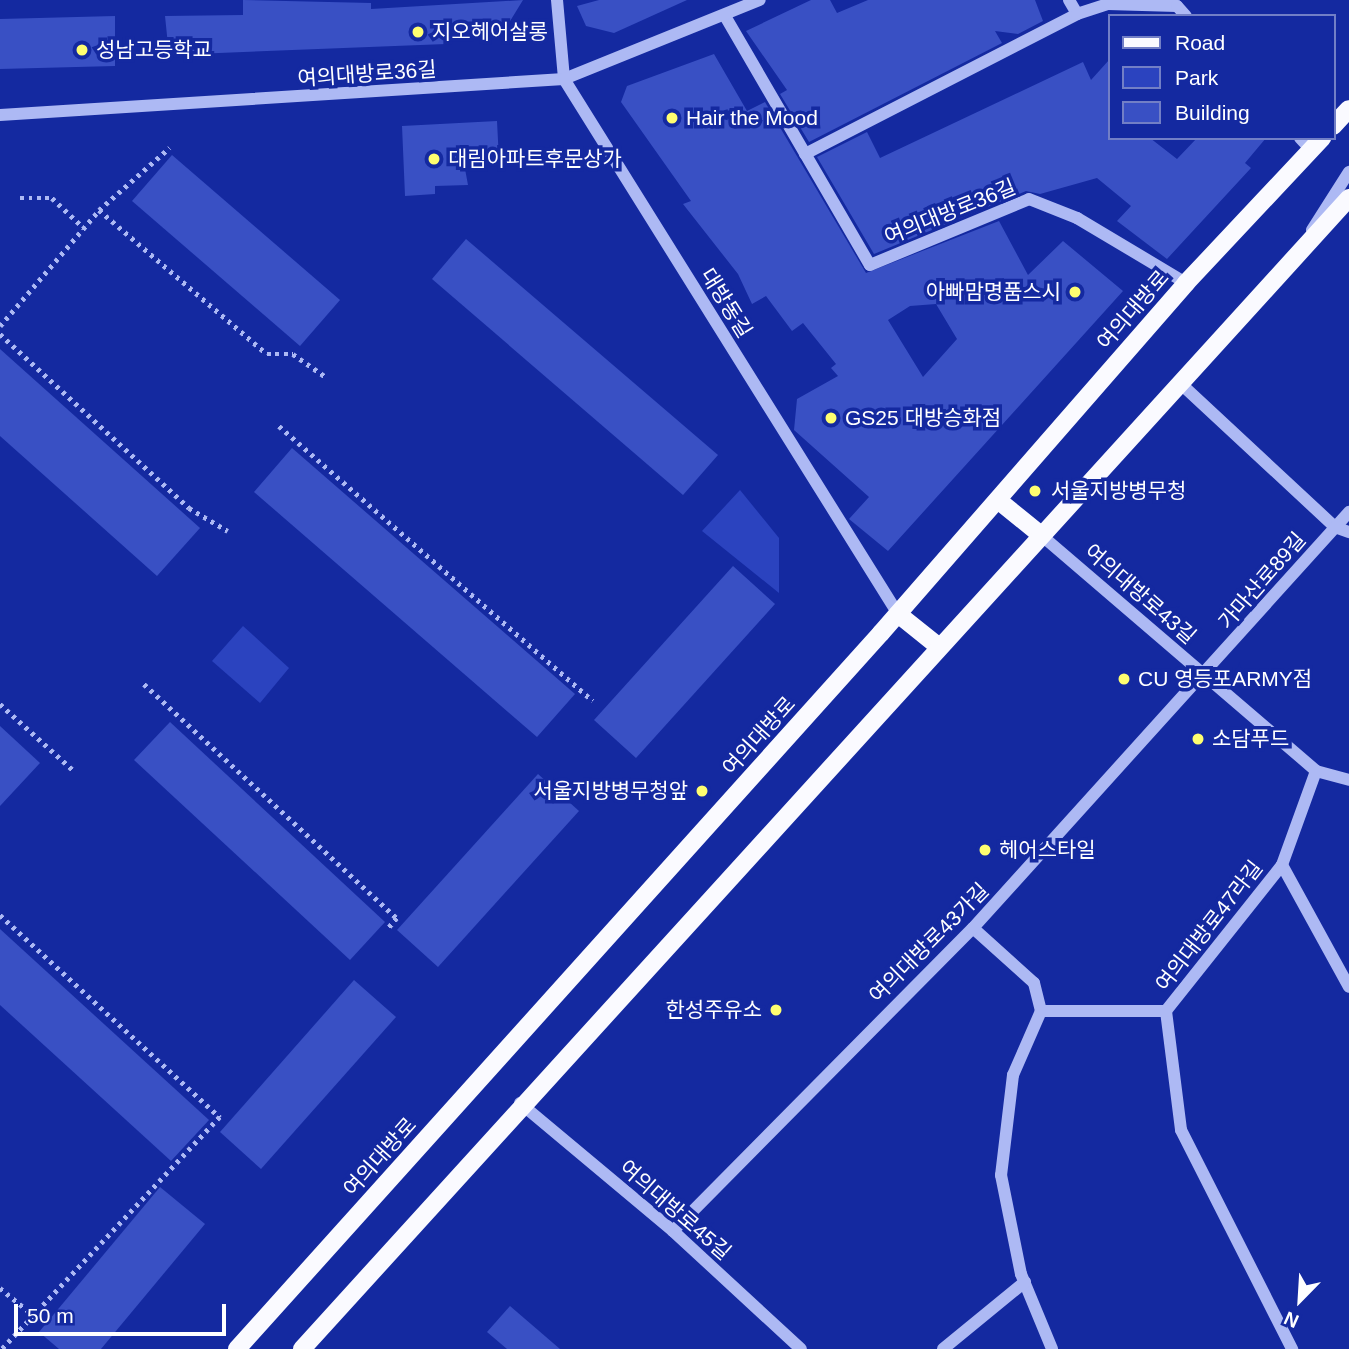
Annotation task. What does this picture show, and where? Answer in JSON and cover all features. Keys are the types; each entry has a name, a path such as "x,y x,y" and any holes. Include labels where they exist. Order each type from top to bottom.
{"main road":[{"path":"1335,124 1349,110"},
{"name":"여의대방로","path":"237,1349 898,614 1311,142"},
{"path":"302,1349 520,1104 1349,198"},
{"path":"999,500 1041,535"},
{"path":"898,614 938,646"}],"street":[{"name":"대방동길","path":"557,0 564,79 898,614"},
{"name":"여의대방로36길","path":"0,115 564,79 760,0"},
{"path":"1069,0 1077,14"},
{"path":"805,154 1077,14 1108,4 1177,6 1184,14"},
{"name":"여의대방로36길","path":"725,16 870,265 1029,200 1077,218 1186,283"},
{"path":"1295,257 1349,172"},
{"path":"1180,383 1335,527 1349,532"},
{"name":"가마산로89길","path":"1206,676 1349,512"},
{"name":"여의대방로43길","path":"1041,535 1316,771 1349,780"},
{"name":"여의대방로43가길","path":"673,1231 973,928 1206,676"},
{"name":"여의대방로47라길","path":"1292,1349 1181,1130 1166,1011 1282,864 1316,771"},
{"path":"1282,864 1349,987"},
{"path":"973,928 1034,983 1041,1011 1013,1075 1001,1175 1025,1282 1052,1349"},
{"name":"여의대방로47라길","path":"1041,1011 1166,1011"},
{"name":"여의대방로45길","path":"520,1104 673,1231 801,1349"},
{"path":"943,1349 1025,1282"}],"path":[{"path":"0,326 99,210 169,148"},
{"path":"20,198 52,198 84,228"},
{"path":"99,210 267,354 293,354 326,377"},
{"path":"0,334 189,508 228,531"},
{"path":"279,426 593,701"},
{"path":"144,684 397,918 387,930"},
{"path":"0,704 73,770"},
{"path":"0,915 220,1116 2,1349"},
{"path":"0,1288 33,1315"}],"green space":[{"path":"740,490 779,538 779,593 702,531"},
{"path":"243,626 289,668 260,703 212,661"}],"building":[{"path":"243,0 371,3 371,9 523,0 507,26 444,34 446,44 169,55 165,16 243,15"},
{"path":"599,0 687,0 614,33 586,26 577,6"},
{"path":"811,0 830,0 837,13 868,0 1035,0 1043,21 1018,34 995,31 1002,43 809,142 780,94 787,90 746,31"},
{"path":"115,16 115,66 0,69 0,19"},
{"path":"714,54 747,111 765,102 866,273 999,221 1028,275 1063,241 1123,291 888,551 849,519 869,497 794,430 797,399 838,376 831,368 836,364 803,323 792,331 766,296 752,304 738,274 683,204 691,201 621,102 627,86","holes":["936,304 957,339 923,377 888,320 910,306"]},
{"path":"1108,61 1108,140 1153,140 1177,159 1195,140 1264,140 1245,163 1251,168 1167,259 1117,221 1131,206 1097,178 1040,194 1026,191 874,254 817,157 867,132 880,158 1083,62 1091,80"},
{"name":"대림아파트후문상가","path":"497,121 499,160 463,158 468,185 435,186 435,194 405,196 402,126"},
{"path":"172,155 340,300 300,346 132,201"},
{"path":"466,239 718,455 683,495 432,279"},
{"path":"0,349 200,528 157,576 0,436"},
{"path":"292,448 575,694 537,737 254,492"},
{"path":"733,566 775,604 636,758 594,720"},
{"path":"170,722 385,922 350,960 134,760"},
{"path":"0,726 40,763 0,806"},
{"path":"538,774 579,811 438,967 397,930"},
{"path":"0,929 209,1120 171,1161 0,1005"},
{"path":"354,980 396,1017 261,1169 220,1132"},
{"path":"160,1187 205,1224 101,1349 59,1349 39,1332"},
{"path":"510,1306 560,1349 507,1349 487,1332"}],"place":[{"name":"지오헤어살롱","path":"418,32"},
{"name":"성남고등학교","path":"82,50"},
{"name":"Hair the Mood","path":"672,118"},
{"name":"대림아파트후문상가","path":"434,159"},
{"name":"아빠맘명품스시","path":"1075,292"},
{"name":"GS25 대방승화점","path":"831,418"},
{"name":"서울지방병무청","path":"1035,491"},
{"name":"CU 영등포ARMY점","path":"1124,679"},
{"name":"소담푸드","path":"1198,739"},
{"name":"서울지방병무청앞","path":"702,791"},
{"name":"헤어스타일","path":"985,850"},
{"name":"한성주유소","path":"776,1010"}]}
